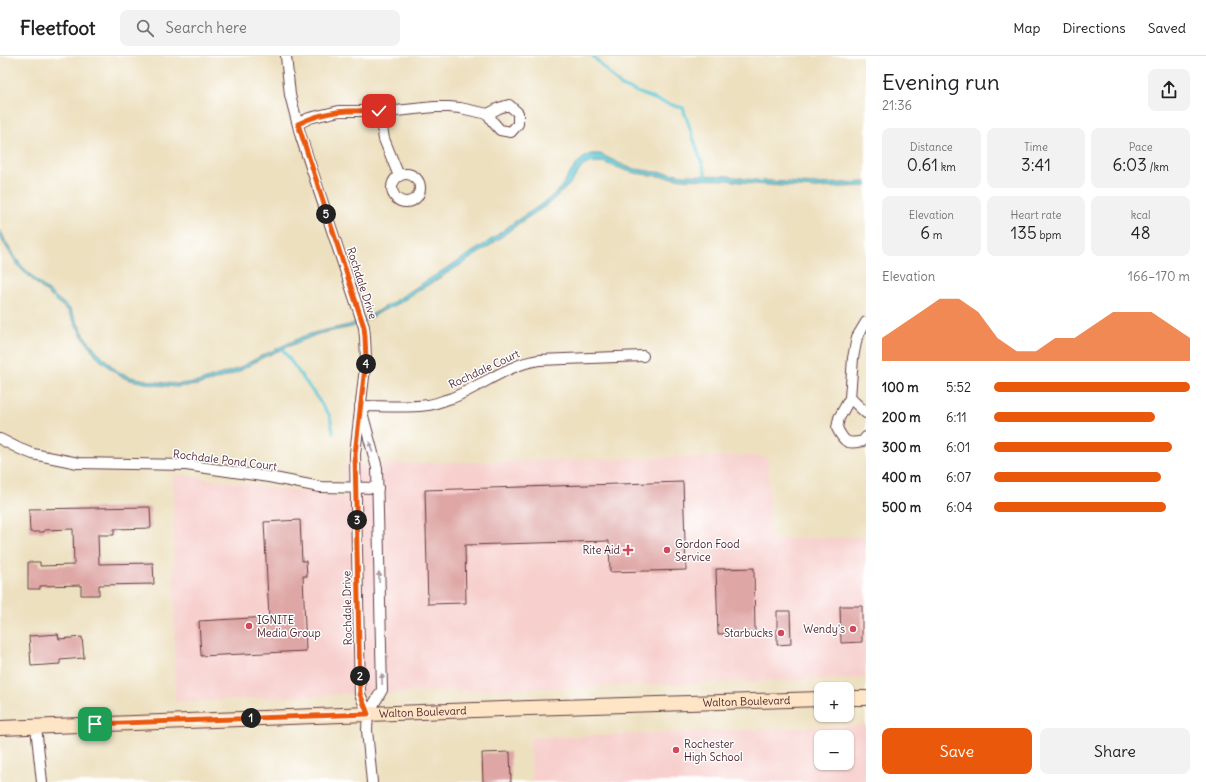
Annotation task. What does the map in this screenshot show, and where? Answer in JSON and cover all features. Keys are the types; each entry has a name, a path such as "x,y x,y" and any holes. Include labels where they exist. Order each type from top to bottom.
{"main road":[{"path":"854,698 866,698"},
{"name":"Walton Boulevard","path":"0,728 814,699"}],"street":[{"name":"Rochdale Drive","path":"286,56 290,95 298,124 364,327 366,359 355,454 360,694 368,714"},
{"path":"298,124 310,118 339,111 396,111 448,107 488,114"},
{"path":"379,111 384,139 399,176"},
{"path":"866,322 857,336 853,358 850,398 839,418 837,428 842,439 852,443 863,441 866,437"},
{"name":"Rochdale Court","path":"360,406 429,405 453,397 512,367 527,362 539,360 643,356"},
{"path":"850,398 866,413"},
{"path":"360,406 377,468 378,488 382,690 368,714 372,782"},
{"name":"Rochdale Pond Court","path":"0,439 33,454 78,463 186,465 255,475 320,487 378,488"},
{"path":"36,727 42,782"}],"shaded area":[{"path":"746,456 768,457 770,539 866,537 866,678 350,694 175,702 173,474 347,498 344,465"},
{"name":"Rochester High School","path":"866,725 866,782 532,782 530,738"}],"water":[{"path":"600,154 635,169 655,172 683,175 728,176 754,180 816,184 866,182 866,186 816,188 753,184 728,180 683,179 634,173 602,162 589,163 583,166 569,185 547,205 518,224 488,247 394,306 352,327 318,334 306,339 262,358 238,372 225,377 197,385 176,387 130,380 120,376 99,359 84,339 68,311 19,267 0,237 0,229 6,243 21,265 39,283 70,309 86,338 117,371 131,377 156,382 177,384 197,382 237,369 304,336 349,325 362,320 390,304 485,244 545,202 559,190 575,166 588,155"}],"building":[{"path":"683,482 686,570 610,572 609,541 465,545 466,603 428,604 425,490"},
{"path":"150,507 151,528 114,529 114,535 98,535 99,564 153,563 154,584 99,585 99,595 81,595 81,585 40,586 40,589 28,589 28,562 40,562 40,566 74,565 73,529 30,532 29,509"},
{"path":"300,520 302,561 306,561 307,576 303,576 306,651 201,656 199,621 269,617 264,522"},
{"path":"754,568 755,633 718,634 716,569"},
{"path":"840,606 862,606 862,642 841,643"},
{"path":"777,611 790,611 791,644 777,645"},
{"path":"58,634 59,639 82,637 84,658 60,660 60,664 31,666 29,636"},
{"path":"510,752 511,782 483,782 482,753"}],"waterway":[{"path":"593,56 622,86 662,102 683,108 706,175"},
{"path":"283,350 330,416 333,432"}],"place":[{"name":"Rite Aid","path":"628,550"},
{"name":"Gordon Food Service","path":"667,550"},
{"name":"IGNITE Media Group","path":"249,626"},
{"name":"Wendy's","path":"853,629"},
{"name":"Starbucks","path":"781,633"},
{"name":"Rochester High School","path":"676,750"}],"route":[{"path":"95,724 368,714 360,694 355,454 361,395 366,367 364,327 298,124 310,118 339,111 379,111"}]}
